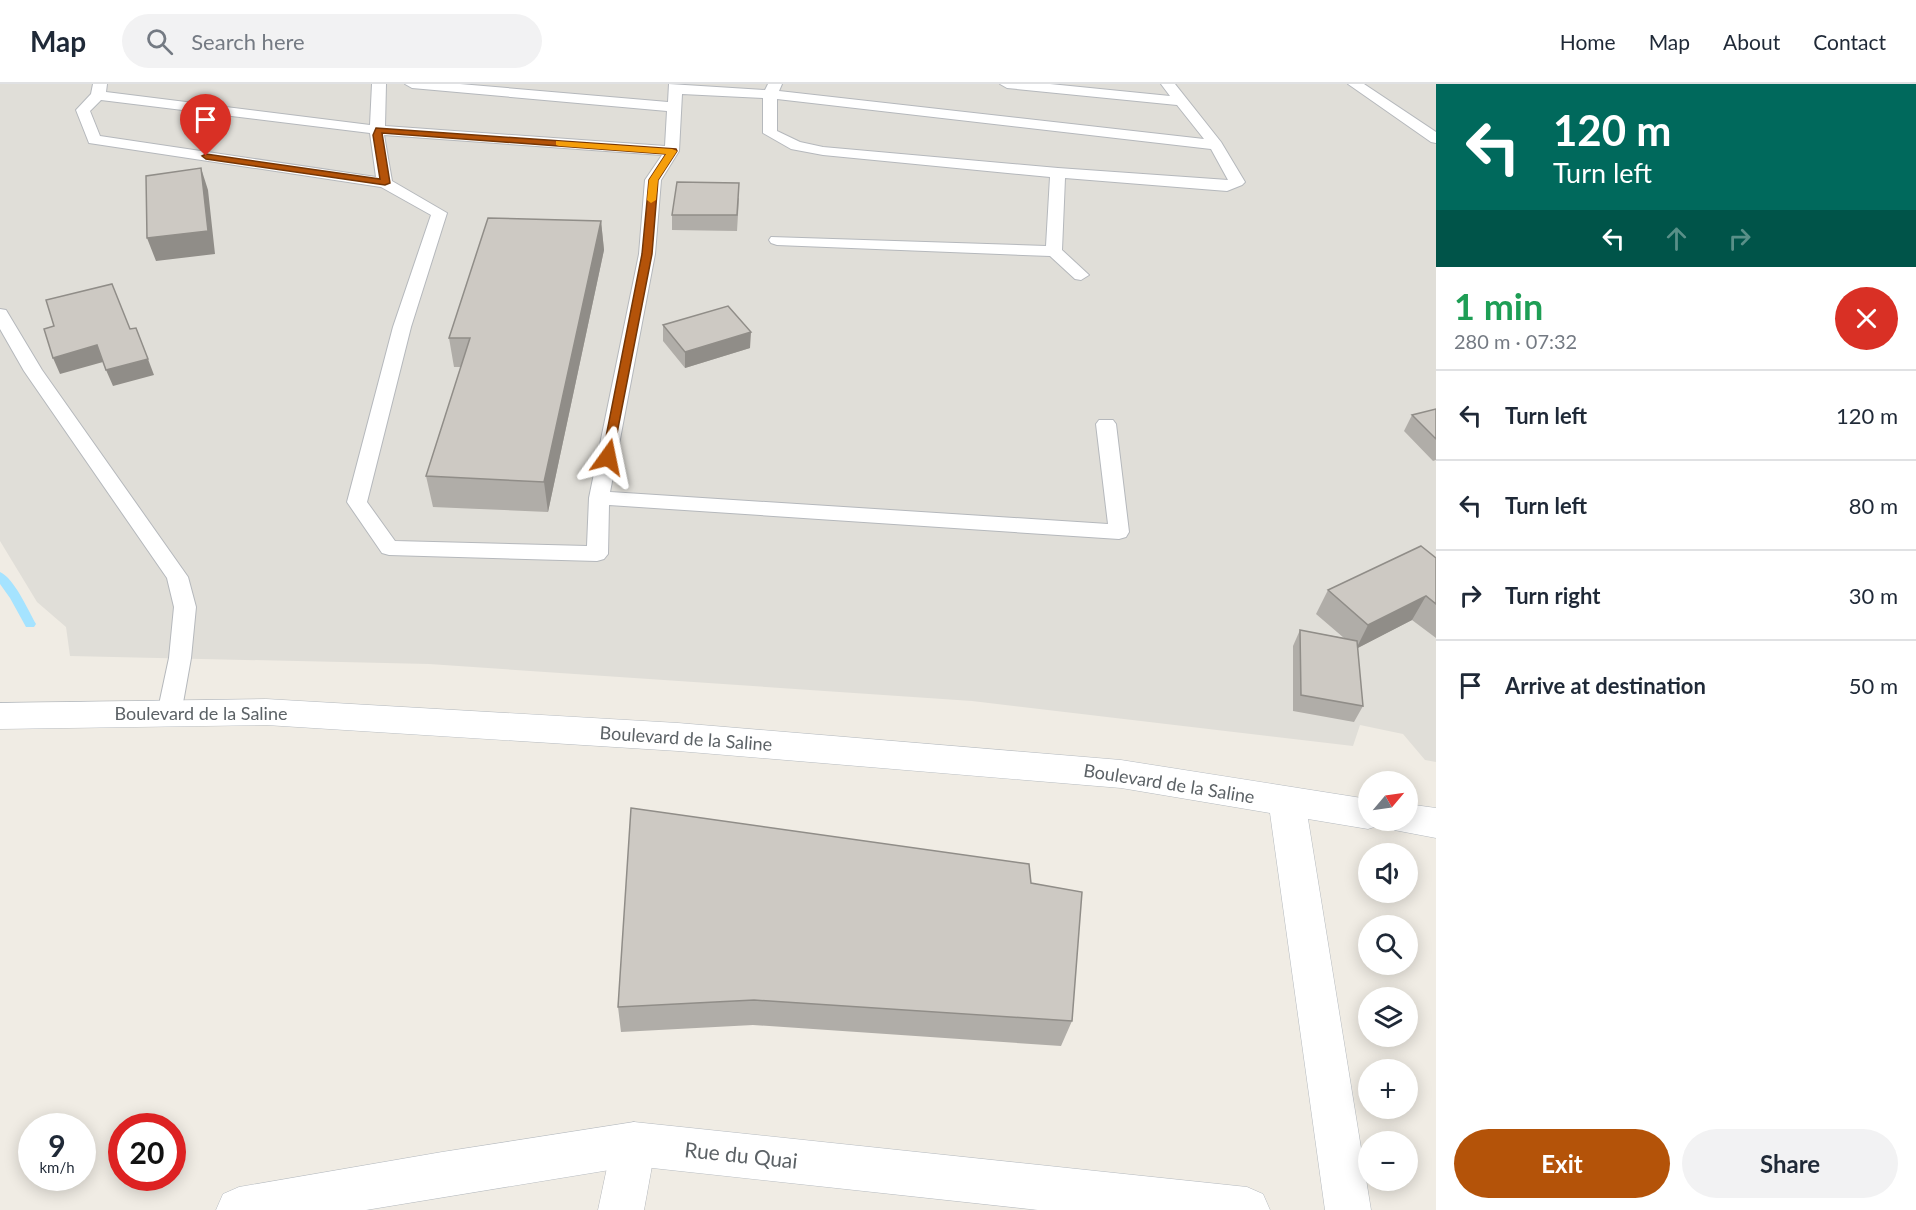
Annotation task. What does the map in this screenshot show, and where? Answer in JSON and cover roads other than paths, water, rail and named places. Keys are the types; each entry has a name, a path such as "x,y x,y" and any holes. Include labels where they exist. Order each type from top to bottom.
{"main road":[{"name":"Boulevard de la Saline","path":"0,716 266,712 678,737 1121,774 1358,813"},
{"path":"1287,802 1348,1210"},
{"path":"1418,821 1436,823"},
{"path":"621,1210 634,1144"},
{"name":"Rue du Quai","path":"239,1210 442,1174 634,1144 1247,1210"}],"lane":[{"path":"379,84 379,130 377,135 385,183"},
{"path":"412,84 676,93 772,89 1216,145"},
{"path":"1007,84 1182,101"},
{"path":"772,89 770,133 796,146 823,151 1058,173 1227,186 1237,182 1216,145 1168,84"},
{"path":"1355,84 1436,139"},
{"path":"672,151 379,130 99,89 83,110 94,140 385,183 439,213 402,327 357,502 389,548 597,554 599,498 647,254 653,180 672,151 676,93"},
{"path":"1054,251 1058,173"},
{"path":"777,240 1054,251 1081,275"},
{"path":"0,315 33,371 177,577 185,607 180,658 169,714"},
{"path":"599,498 1119,532 1106,424"}],"waterway":[{"path":"0,576 15,596 30,624"}]}
